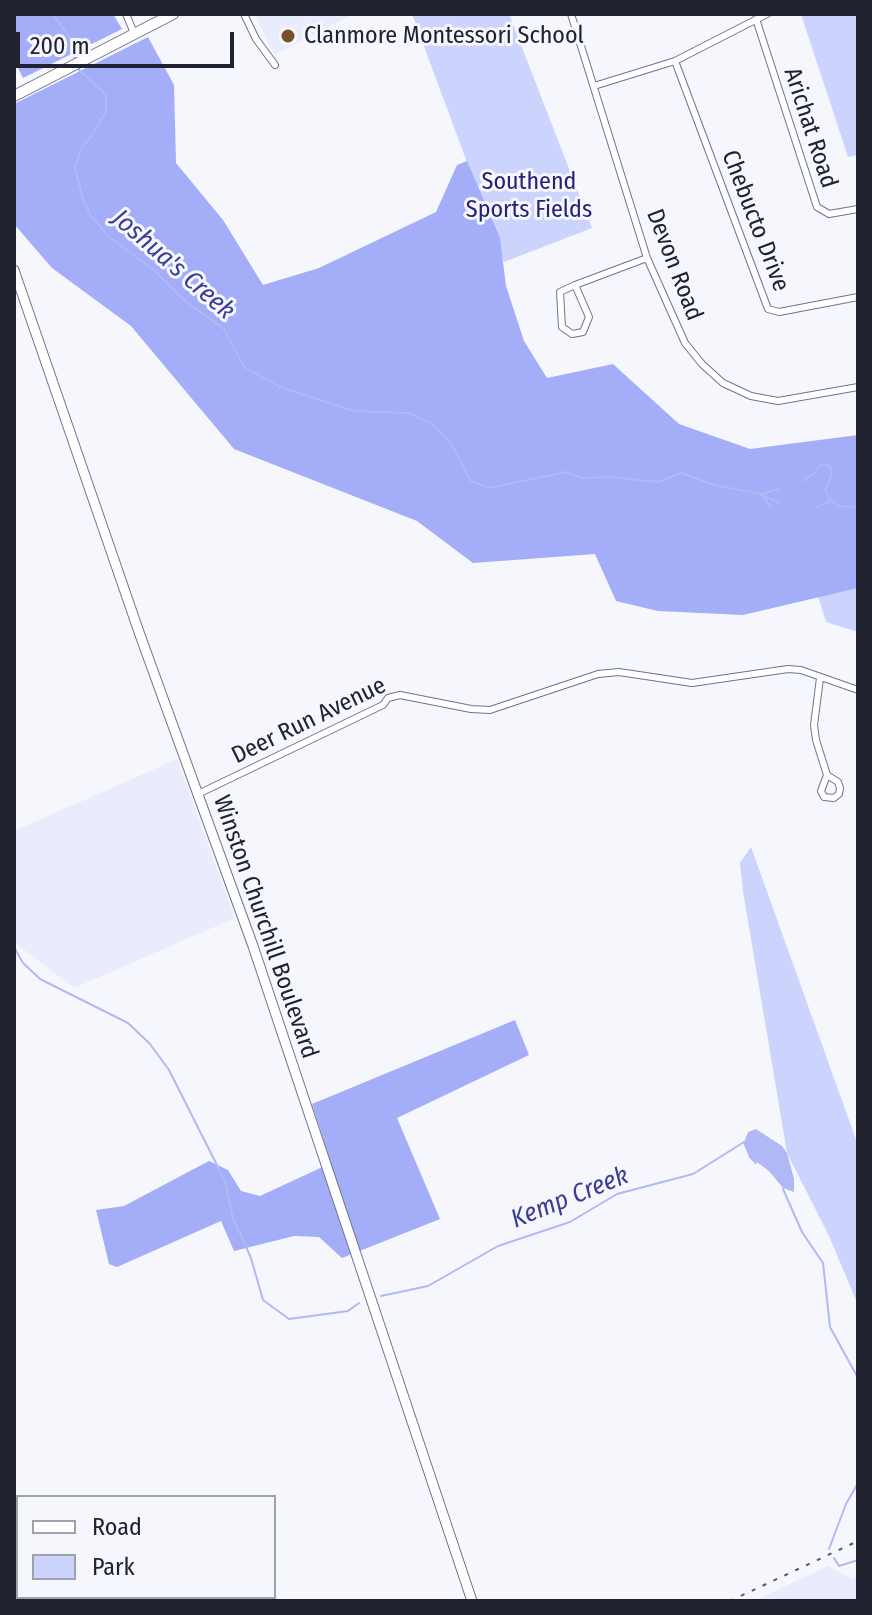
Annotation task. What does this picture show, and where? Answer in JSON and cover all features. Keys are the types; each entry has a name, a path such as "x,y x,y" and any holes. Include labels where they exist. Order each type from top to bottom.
{"main road":[{"path":"14,96 173,14"},
{"name":"Winston Churchill Boulevard","path":"14,270 144,647 253,946 472,1601"}],"street":[{"path":"126,14 134,33"},
{"path":"244,14 256,39 275,65"},
{"name":"Devon Road","path":"571,14 647,258 685,343 723,383 751,396 778,401 858,387"},
{"path":"594,86 675,61 767,14"},
{"name":"Arichat Road","path":"756,19 817,207 829,214 858,209"},
{"name":"Chebucto Drive","path":"675,61 768,309 779,312 858,297"},
{"path":"575,285 589,317 583,332 572,334 562,327 560,292 575,285 647,258"},
{"name":"Deer Run Avenue","path":"198,794 370,712 383,705 388,698 400,695 490,710 598,674 619,672 692,683 788,669 858,690"},
{"path":"820,678 814,725 827,775"}],"shaded area":[{"path":"14,14 113,14 122,29 23,78 14,60"},
{"name":"Clanmore Montessori School","path":"255,14 347,14 348,17 274,55"},
{"path":"148,37 174,85 176,163 223,220 263,285 319,268 436,212 457,165 467,161 500,238 506,286 524,341 547,378 613,364 679,424 750,449 858,435 858,588 743,615 658,611 616,601 595,554 473,563 417,521 234,449 131,326 52,268 14,224 14,104"},
{"path":"177,759 235,918 74,988 14,942 14,831"},
{"path":"515,1020 529,1055 397,1118 440,1219 342,1258 319,1237 294,1236 234,1251 221,1221 117,1267 109,1264 96,1210 124,1206 209,1161 228,1170 241,1191 260,1196 331,1163 312,1104"},
{"path":"756,1129 782,1146 787,1153 794,1192 783,1188 769,1171 750,1157 744,1142 748,1132"},
{"path":"828,1566 852,1579 858,1576 858,1601 754,1601"}],"green space":[{"name":"Southend Sports Fields","path":"412,14 509,14 592,228 504,262"},
{"path":"801,14 858,14 858,155 848,157"},
{"path":"858,588 858,632 826,622 818,596"},
{"path":"751,847 858,1145 858,1305 829,1236 787,1153 743,891 740,863"}],"waterway":[{"name":"Joshua's Creek","path":"53,14 69,37 75,60"},
{"name":"Joshua's Creek","path":"76,67 106,95 106,111 82,147 75,167 83,200 91,216 108,236 155,271 185,301 224,329 244,367 280,387 354,411 408,413 429,422 449,440 471,481 489,488 566,472 582,478 611,477 657,482 682,473 714,485 761,494 779,489"},
{"name":"Joshua's Creek","path":"802,481 823,464 829,466 832,474 825,490 831,501 840,506 858,508"},
{"path":"762,495 780,503"},
{"path":"762,495 771,507"},
{"path":"817,507 830,501"},
{"name":"Kemp Creek","path":"14,947 23,963 40,979 128,1023 150,1044 169,1070 225,1181 233,1218 251,1258 263,1300 289,1319 348,1311 359,1303"},
{"name":"Kemp Creek","path":"381,1296 428,1286 498,1246 570,1222 617,1194 693,1174 744,1142 756,1163"},
{"name":"Kemp Creek","path":"783,1189 802,1232 823,1263 830,1327 858,1378"},
{"name":"Kemp Creek","path":"829,1549 846,1504 858,1483"},
{"name":"Kemp Creek","path":"834,1558 839,1566 858,1560"}],"railway":[{"path":"730,1601 858,1541"}],"place":[{"name":"Clanmore Montessori School","path":"288,36"}]}
